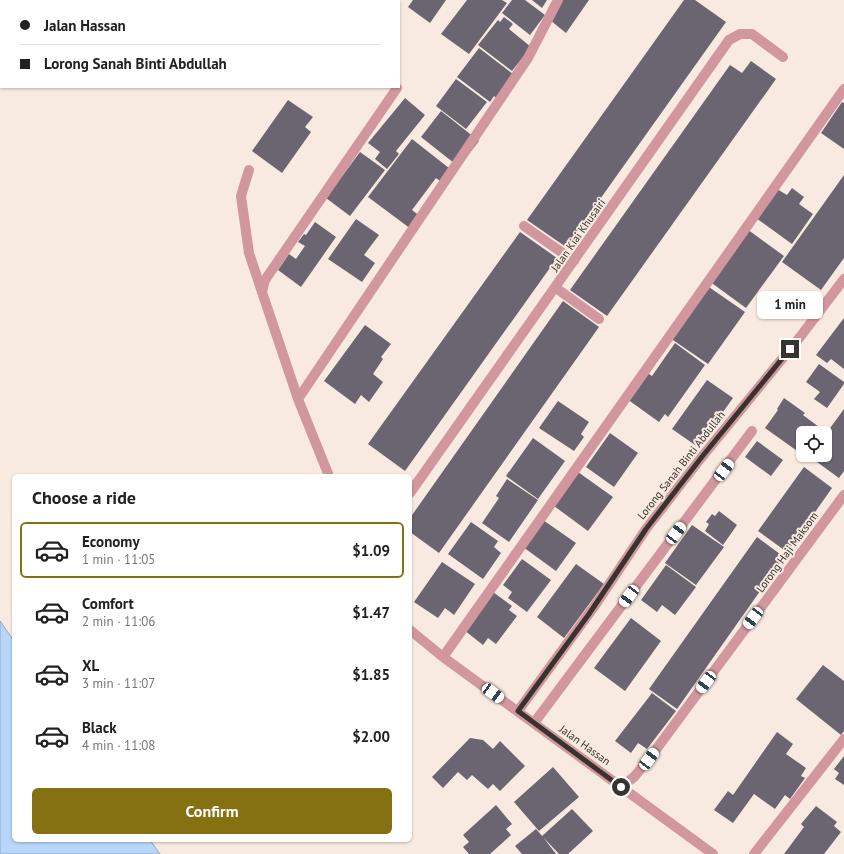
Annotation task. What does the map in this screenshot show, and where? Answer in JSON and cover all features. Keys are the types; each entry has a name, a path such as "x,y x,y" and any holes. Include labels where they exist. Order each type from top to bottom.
{"street":[{"path":"298,399 528,58 558,0"},
{"name":"Jalan Kiai Khusairi","path":"412,490 556,288 729,40 740,34 752,34 783,57"},
{"path":"262,292 265,280 396,88"},
{"path":"443,657 844,89"},
{"path":"249,170 241,196 249,253 298,399 329,474"},
{"path":"524,226 574,262"},
{"name":"Lorong Sanah Binti Abdullah","path":"518,711 596,604 646,529 701,458 800,337 844,279"},
{"path":"556,288 599,320"},
{"path":"534,723 752,431"},
{"name":"Lorong Haji Maksom","path":"621,787 634,777 649,759 844,495"},
{"name":"Jalan Hassan","path":"412,632 443,657 713,854"},
{"path":"754,854 844,739"}],"water":[{"path":"0,621 12,638 12,842 151,842 160,854 0,854"}],"building":[{"path":"413,0 446,0 430,23 408,7"},
{"path":"467,0 502,0 507,3 469,54 441,34"},
{"path":"512,0 525,0 545,15 530,35 502,13"},
{"path":"532,0 547,0 542,8"},
{"path":"559,0 589,0 566,33 550,20"},
{"path":"684,0 695,0 726,22 566,247 527,220"},
{"path":"504,17 513,24 509,29 531,47 512,71 478,45 498,20 500,22"},
{"path":"479,48 518,78 500,101 494,96 490,102 457,77"},
{"path":"751,61 776,79 607,316 570,290 730,65 742,73"},
{"path":"456,79 487,102 466,129 436,106"},
{"path":"405,98 425,115 396,151 399,154 387,169 375,159 380,152 368,143"},
{"path":"288,100 313,117 305,127 311,132 282,173 252,151"},
{"path":"842,102 844,103 844,149 821,133"},
{"path":"441,111 479,141 459,167 421,137"},
{"path":"412,139 454,172 444,184 436,178 412,210 421,217 411,229 368,197"},
{"path":"360,152 385,170 350,216 326,198"},
{"path":"844,175 844,258 821,290 782,262"},
{"path":"792,188 804,197 799,204 813,214 792,244 756,218 777,189 787,195"},
{"path":"356,219 379,235 364,255 375,263 362,282 328,259"},
{"path":"315,222 336,237 301,287 278,270 289,254 296,259 305,246 298,242 304,234 306,235"},
{"path":"747,229 784,256 746,308 709,281"},
{"path":"520,232 557,258 405,471 368,444"},
{"path":"706,285 745,312 708,364 670,338"},
{"path":"563,301 599,327 439,553 412,533 412,515"},
{"path":"844,318 844,369 831,359 827,363 816,355"},
{"path":"365,325 391,344 381,357 383,359 373,374 383,382 369,402 361,395 355,404 324,381"},
{"path":"675,343 705,365 668,417 665,414 659,422 627,399 646,372 652,376"},
{"path":"819,364 844,382 827,408 814,399 820,392 806,382"},
{"path":"707,380 733,398 698,447 672,429"},
{"path":"784,398 805,413 803,415 818,426 796,426 796,450 765,428 778,410 777,409"},
{"path":"558,401 589,422 581,434 584,437 574,451 539,428"},
{"path":"844,409 844,471 839,478 817,462 832,462 832,426"},
{"path":"610,433 638,453 614,487 586,467"},
{"path":"533,438 565,461 538,499 506,476"},
{"path":"757,441 783,460 771,476 745,457"},
{"path":"804,467 832,488 787,552 758,531"},
{"path":"578,472 613,497 588,531 554,506"},
{"path":"507,479 538,500 509,542 482,523 499,498 496,496"},
{"path":"719,511 737,525 723,545 705,531 709,524 706,522 712,514 715,516"},
{"path":"543,520 576,543 556,571 523,547"},
{"path":"471,522 498,541 494,547 501,553 483,579 448,554"},
{"path":"692,525 724,547 696,585 665,563"},
{"path":"757,537 784,557 677,709 649,689"},
{"path":"522,559 551,580 527,612 508,598 512,592 503,585"},
{"path":"442,562 475,584 454,615 445,608 438,618 414,602"},
{"path":"576,564 604,584 564,638 537,617"},
{"path":"666,565 696,587 675,615 662,605 657,612 641,600"},
{"path":"493,592 512,606 509,610 517,616 496,644 488,638 483,645 464,630"},
{"path":"631,618 661,641 625,691 594,668"},
{"path":"823,665 844,681 844,731 841,735 796,699"},
{"path":"652,693 676,711 647,749 638,743 631,753 615,741"},
{"path":"777,732 793,744 786,754 806,768 801,776 805,778 790,799 785,795 775,809 754,794 733,823 714,810 728,791 733,795"},
{"path":"470,738 483,740 493,749 500,741 525,766 500,791 493,784 488,789 472,775 467,780 458,772 443,788 432,777"},
{"path":"844,756 844,785 835,779 839,773 834,769"},
{"path":"553,767 579,797 539,831 514,802"},
{"path":"496,805 512,824 506,829 511,835 490,854 469,854 463,847 469,842 463,835"},
{"path":"816,806 837,822 834,826 841,832 824,854 784,854 804,827 801,824"},
{"path":"572,809 593,831 568,854 559,854 542,836"},
{"path":"536,829 556,854 522,854 515,846"}],"route":[{"path":"621,787 518,711 589,614 646,529 701,458 790,349"}]}
